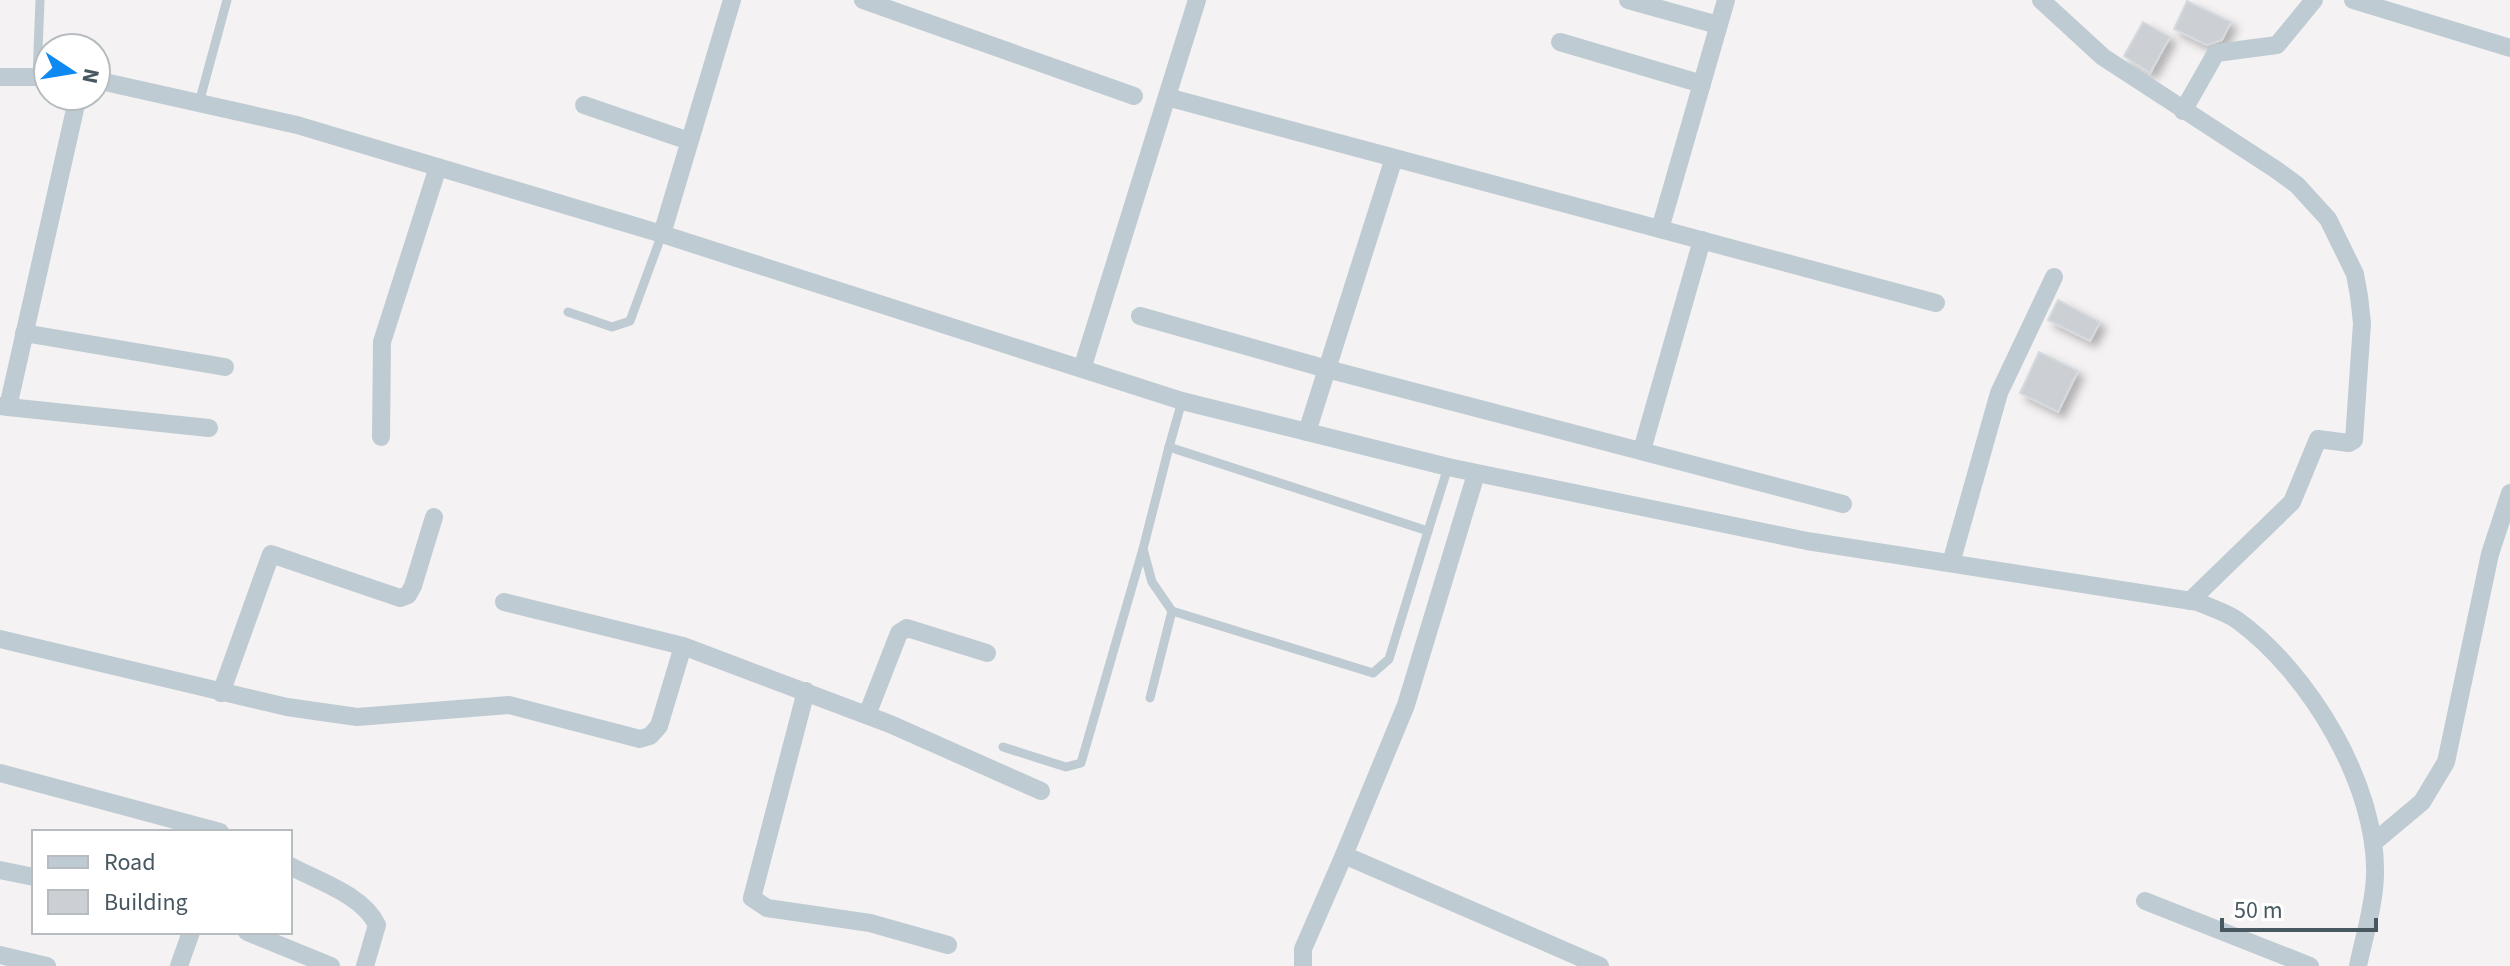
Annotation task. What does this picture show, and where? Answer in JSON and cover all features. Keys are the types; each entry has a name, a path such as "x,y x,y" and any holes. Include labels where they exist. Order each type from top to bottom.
{"street":[{"path":"662,234 732,0"},
{"path":"863,0 1134,96"},
{"path":"1082,369 1197,0"},
{"path":"1628,0 1718,25"},
{"path":"1660,229 1726,0"},
{"path":"2041,0 2103,57 2297,185 2328,219 2355,274 2362,323 2354,440 2349,443 2318,439 2292,502 2190,601"},
{"path":"2183,111 2212,56 2220,51 2277,45 2314,0"},
{"path":"2353,0 2510,48"},
{"path":"1560,42 1702,84"},
{"path":"0,77 32,77"},
{"path":"112,84 297,125 662,234 1182,401 1476,474 1807,541 2190,601 2234,618 2260,639 2296,680 2336,737 2361,791 2373,843 2375,877 2358,966"},
{"path":"1167,97 1936,303"},
{"path":"584,105 689,141"},
{"path":"74,112 24,333 4,406 209,428"},
{"path":"1307,432 1394,158"},
{"path":"381,437 382,342 438,167"},
{"path":"1642,450 1702,240"},
{"path":"1951,563 1999,393 2054,277"},
{"path":"1140,316 1327,369 1843,504"},
{"path":"24,333 225,367"},
{"path":"1303,966 1303,949 1406,705 1476,474"},
{"path":"2373,843 2422,802 2446,762 2490,554 2510,493"},
{"path":"221,693 271,554 400,598 408,595 413,586 434,517"},
{"path":"504,602 683,646 867,715 1041,791"},
{"path":"867,715 899,633 907,628 987,653"},
{"path":"0,639 221,693 357,717 509,705 640,739 650,736 659,726 683,646"},
{"path":"806,691 752,898 767,908 870,923 948,945"},
{"path":"0,773 213,830"},
{"path":"1344,855 1600,966"},
{"path":"292,867 361,904 372,914 377,925 375,940 365,966"},
{"path":"0,870 32,877"},
{"path":"2145,901 2310,966"},
{"path":"179,966 190,934"},
{"path":"252,934 331,966"},
{"path":"0,955 47,966"}],"lane":[{"path":"40,0 41,32"},
{"path":"199,103 227,0"},
{"path":"568,312 612,327 630,321 662,234"},
{"path":"1003,747 1066,767 1081,763 1182,401"},
{"path":"1169,447 1428,531"},
{"path":"1143,549 1149,574 1172,611 1373,673 1389,659 1448,467"},
{"path":"1150,698 1172,611"}],"building":[{"path":"2187,1 2231,22 2222,40 2207,45 2174,29"},
{"path":"2143,22 2170,37 2150,73 2124,56"},
{"path":"2058,300 2100,322 2090,341 2048,320"},
{"path":"2039,352 2078,371 2058,412 2020,393"}]}
